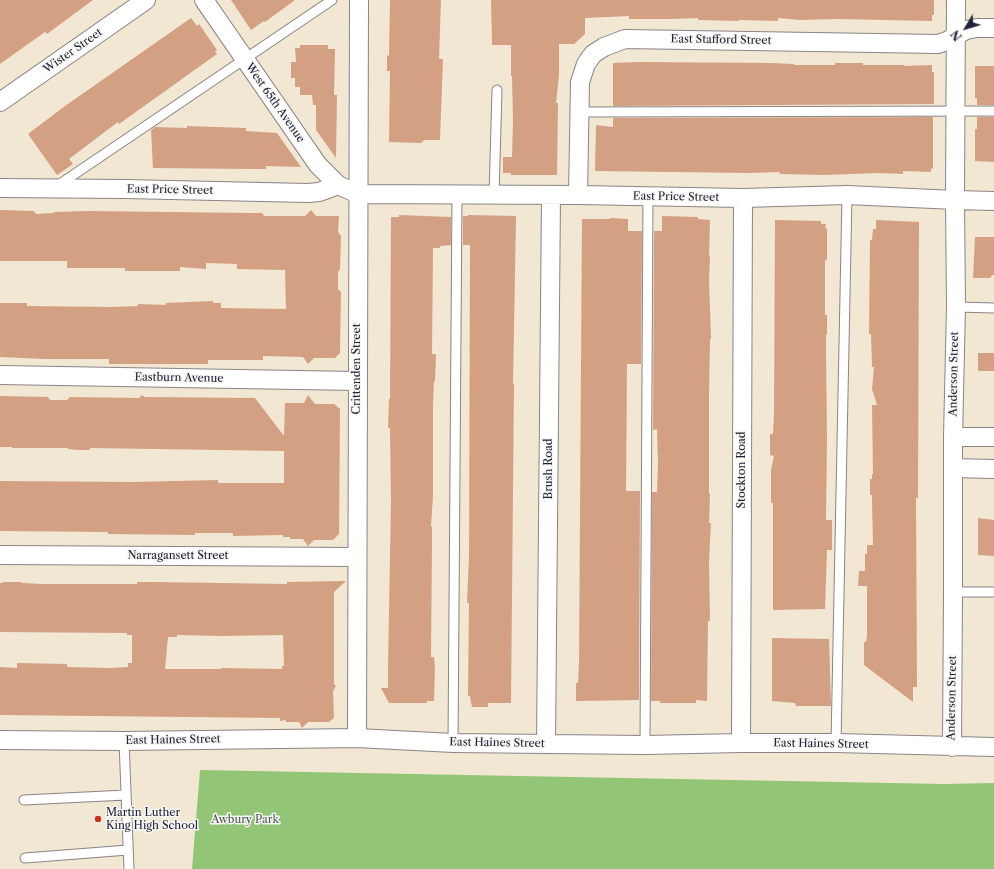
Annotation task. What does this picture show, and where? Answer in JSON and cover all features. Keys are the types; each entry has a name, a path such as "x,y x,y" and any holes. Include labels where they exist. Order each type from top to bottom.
{"street":[{"name":"Wister Street","path":"0,102 146,0"},
{"name":"West 65th Avenue","path":"204,0 244,60 318,164 338,185 358,194"},
{"name":"Crittenden Street","path":"357,738 359,0"},
{"name":"Anderson Street","path":"952,747 953,437 956,307 956,0"},
{"name":"East Stafford Street","path":"578,195 580,82 586,64 593,54 604,47 625,39 938,44 947,41 966,30 977,28 994,28"},
{"name":"East Price Street","path":"0,188 308,194 319,192 338,185"},
{"name":"East Price Street","path":"358,194 578,195 743,198 847,195 994,201"},
{"name":"Brush Road","path":"546,743 551,195"},
{"name":"Stockton Road","path":"742,743 743,198"},
{"name":"Eastburn Avenue","path":"0,375 357,381"},
{"path":"953,437 994,437"},
{"path":"953,468 994,469"},
{"name":"Narragansett Street","path":"0,555 357,558"},
{"name":"East Haines Street","path":"0,740 124,741 357,738 453,743 645,745 836,743 994,747"}],"lane":[{"path":"53,189 332,0"},
{"path":"494,195 497,90"},
{"path":"579,112 994,111"},
{"path":"453,743 456,195"},
{"path":"836,743 847,195"},
{"path":"645,745 648,196"},
{"path":"956,307 994,308"},
{"path":"953,592 994,592"},
{"path":"124,741 129,869"},
{"path":"24,800 126,795"},
{"path":"26,858 128,850"}],"green space":[{"name":"Awbury Park","path":"200,770 944,784 994,783 994,869 192,869"}],"building":[{"path":"0,0 93,0 47,34 45,32 0,64"},
{"path":"231,0 295,0 265,22 264,21 251,30"},
{"path":"390,0 441,0 439,59 443,59 440,140 424,140 421,143 389,142 390,71 387,71 387,55 389,56"},
{"path":"491,0 934,0 934,15 932,15 932,21 837,19 799,20 778,18 778,21 739,21 698,20 698,18 629,19 629,16 585,18 585,34 574,44 559,44 559,76 556,103 558,103 557,175 511,175 511,173 503,173 503,157 512,157 513,121 511,45 492,45"},
{"path":"191,18 197,26 199,24 217,50 215,51 217,54 119,124 118,122 69,159 73,164 57,175 28,134 65,106"},
{"path":"300,45 328,45 328,49 335,49 334,95 337,95 336,158 316,130 316,105 313,105 312,95 300,95 300,87 295,87 295,78 291,78 291,62 296,62 295,48 300,48"},
{"path":"613,63 771,63 794,65 863,63 863,65 932,65 932,72 934,72 934,104 613,106"},
{"path":"975,66 994,66 994,105 977,105 977,98 975,98"},
{"path":"933,117 933,169 931,168 931,172 903,171 903,174 878,173 825,175 779,174 780,172 595,171 596,125 613,127 613,118"},
{"path":"977,117 994,117 994,162 975,161 975,129 977,129"},
{"path":"187,126 246,128 246,131 277,133 301,167 266,166 266,169 153,168 151,130 155,127 187,128"},
{"path":"0,210 34,211 36,214 88,211 262,213 264,216 305,216 311,210 316,216 339,216 338,232 341,236 340,269 338,272 338,289 341,292 340,353 335,358 314,358 308,364 303,357 263,356 263,360 208,360 208,364 109,364 109,359 0,357 0,303 27,303 27,306 110,307 138,306 138,304 166,305 166,303 213,301 213,303 221,303 221,308 286,309 285,270 237,269 237,264 206,263 206,269 180,267 180,271 125,271 125,268 67,268 67,261 0,261"},
{"path":"399,215 451,217 451,245 433,248 432,354 436,354 433,405 433,496 431,526 431,657 434,657 435,668 434,701 427,701 427,703 389,703 381,688 388,688 391,500 390,428 388,428 390,399 391,217 399,217"},
{"path":"463,216 516,216 513,384 511,703 488,703 488,707 472,707 470,696 468,696 469,603 467,603 469,557 470,245 463,245"},
{"path":"662,216 698,217 698,219 710,220 710,621 708,621 707,701 696,700 696,703 660,703 660,701 651,701 652,492 657,492 658,463 657,429 653,430 654,231 662,231"},
{"path":"582,219 628,219 628,231 642,231 641,364 627,364 626,491 640,491 639,700 576,701 576,683 578,683 579,662"},
{"path":"775,220 821,221 821,224 826,224 825,228 827,229 827,260 825,260 825,315 827,315 826,520 832,520 832,550 827,550 825,609 773,610 773,503 771,503 771,470 774,456 770,455 770,434 773,434 774,415"},
{"path":"876,220 919,222 918,498 916,498 917,687 913,687 913,702 864,665 864,642 866,642 867,636 867,586 858,586 859,571 865,571 865,554 867,554 867,545 873,545 872,495 870,495 870,479 872,479 873,474 872,405 877,405 872,389 874,367 872,367 871,334 869,334 870,240 872,240 873,229 876,229"},
{"path":"975,237 994,237 994,275 990,278 973,278"},
{"path":"978,353 994,353 994,371 978,371"},
{"path":"142,395 145,397 255,398 284,436 285,403 304,403 308,395 315,404 334,404 340,409 339,534 333,540 314,540 308,546 303,539 290,539 290,537 283,537 283,535 233,536 233,533 195,533 195,535 108,534 108,532 0,531 0,481 131,482 218,480 218,483 284,483 284,451 90,448 90,450 78,450 68,448 0,447 0,396 48,397 50,400 67,400 70,397 139,398"},
{"path":"978,518 994,520 994,556 978,555"},
{"path":"346,581 334,592 334,684 336,686 333,691 334,718 329,722 308,722 302,728 299,722 286,722 286,720 280,721 280,718 0,715 0,667 17,668 17,663 67,664 67,667 128,667 128,663 132,663 132,635 127,635 127,633 0,632 0,583 137,584 137,582 153,582 287,584 287,582","holes":["177,635 283,635 284,666 282,666 282,669 165,669 168,637 177,637"]},
{"path":"772,638 829,639 831,706 796,706 795,703 772,701"}],"place":[{"name":"Martin Luther King High School","path":"98,819"}]}
